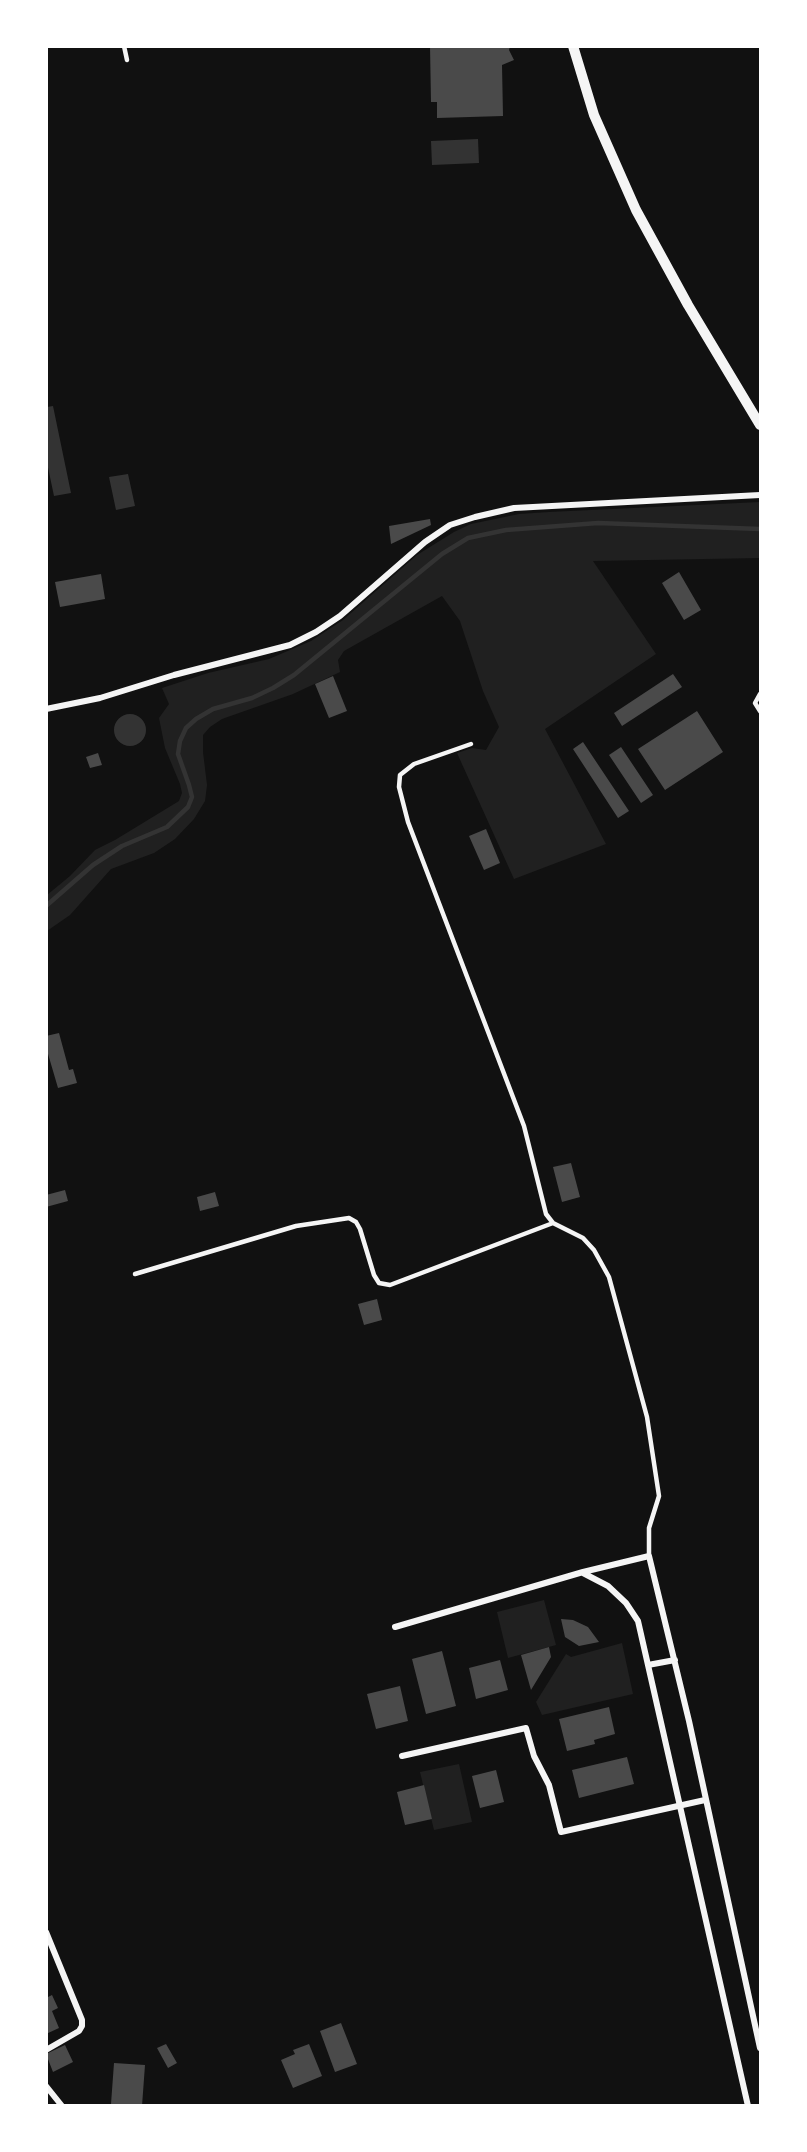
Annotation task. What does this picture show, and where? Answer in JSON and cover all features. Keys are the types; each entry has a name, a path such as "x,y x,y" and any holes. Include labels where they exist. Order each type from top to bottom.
{"street":[{"path":"573,46 594,116 636,210 688,305 760,425"},
{"path":"46,710 100,698 174,675 290,645 340,616 425,542 450,525 476,517 514,508 760,495"},
{"path":"394,1627 583,1572 649,1556 675,1660 760,2048"},
{"path":"583,1572 608,1586 626,1603 638,1621 748,2106"},
{"path":"648,1665 675,1660"},
{"path":"402,1756 526,1728 534,1756 549,1785 561,1832 705,1800"},
{"path":"46,1932 82,2020 82,2026 79,2031 46,2050"},
{"path":"46,2086 62,2106"}],"lane":[{"path":"124,46 127,60"},
{"path":"760,694 756,703 760,711"},
{"path":"471,744 414,764 400,775 399,787 408,822 524,1126 546,1214 553,1223 583,1238 594,1250 609,1277 647,1417 658,1496 649,1528 649,1556"},
{"path":"135,1275 296,1226 349,1218 356,1222 360,1229 374,1275 380,1283 390,1285 553,1223"}],"shaded area":[{"path":"478,139 479,163 432,165 431,141"},
{"path":"53,406 71,493 54,496 46,458 47,407"},
{"path":"128,474 135,506 116,510 109,477"},
{"path":"760,502 760,558 593,561 656,654 545,729 606,844 514,879 457,753 472,748 486,750 499,727 483,691 460,621 442,596 344,651 338,660 340,672 293,694 222,719 210,727 203,735 207,785 205,801 194,819 175,839 154,853 111,869 70,915 47,931 47,895 70,876 95,850 179,801 182,793 180,784 165,748 159,718 169,704 162,688 208,673 269,659 311,641 343,620 417,555 471,524 519,514"},
{"path":"130,714 141,719 146,730 141,741 130,746 119,741 114,730 119,719"},
{"path":"544,1600 556,1645 508,1658 497,1612"},
{"path":"622,1643 633,1694 542,1715 536,1702 566,1654 571,1657"},
{"path":"459,1764 472,1822 434,1830 420,1772"}],"building":[{"path":"430,46 510,46 509,50 514,60 502,65 503,116 437,118 437,102 431,102"},
{"path":"430,519 431,525 391,544 389,526"},
{"path":"679,572 701,610 684,620 662,583"},
{"path":"101,574 105,599 60,607 55,582"},
{"path":"673,674 682,687 622,726 614,713"},
{"path":"333,676 347,711 329,718 315,684"},
{"path":"697,711 723,752 665,790 638,749"},
{"path":"583,742 629,811 618,818 573,749"},
{"path":"621,747 653,795 641,803 609,755"},
{"path":"98,753 102,765 90,768 86,757"},
{"path":"486,829 500,863 484,870 469,836"},
{"path":"59,1033 69,1070 73,1069 77,1083 58,1088 46,1047 46,1036"},
{"path":"571,1163 580,1197 562,1202 553,1167"},
{"path":"65,1190 68,1201 46,1207 46,1195"},
{"path":"215,1192 219,1206 200,1211 197,1197"},
{"path":"377,1299 382,1320 364,1325 358,1304"},
{"path":"561,1619 573,1620 588,1627 599,1642 579,1646 565,1637"},
{"path":"549,1647 551,1657 531,1690 521,1655"},
{"path":"442,1651 456,1706 426,1714 412,1659"},
{"path":"500,1660 508,1690 476,1699 469,1668"},
{"path":"400,1686 408,1721 376,1729 367,1694"},
{"path":"609,1707 615,1734 594,1740 595,1744 567,1751 559,1719"},
{"path":"627,1757 634,1784 579,1798 572,1770"},
{"path":"496,1770 504,1802 480,1808 472,1776"},
{"path":"424,1785 432,1819 405,1825 397,1792"},
{"path":"52,1995 58,2008 52,2011 59,2028 46,2034 46,1998"},
{"path":"341,2023 357,2064 335,2072 320,2031"},
{"path":"166,2044 177,2063 168,2068 157,2048"},
{"path":"309,2044 322,2076 293,2088 281,2060 295,2054 293,2050"},
{"path":"65,2045 73,2062 53,2072 46,2054"},
{"path":"114,2063 145,2065 142,2106 111,2104"}],"waterway":[{"path":"46,906 93,865 122,846 167,827 188,807 192,797 178,754 180,741 186,728 196,719 213,709 252,698 294,675 442,554 468,538 506,530 598,523 760,529"}]}
